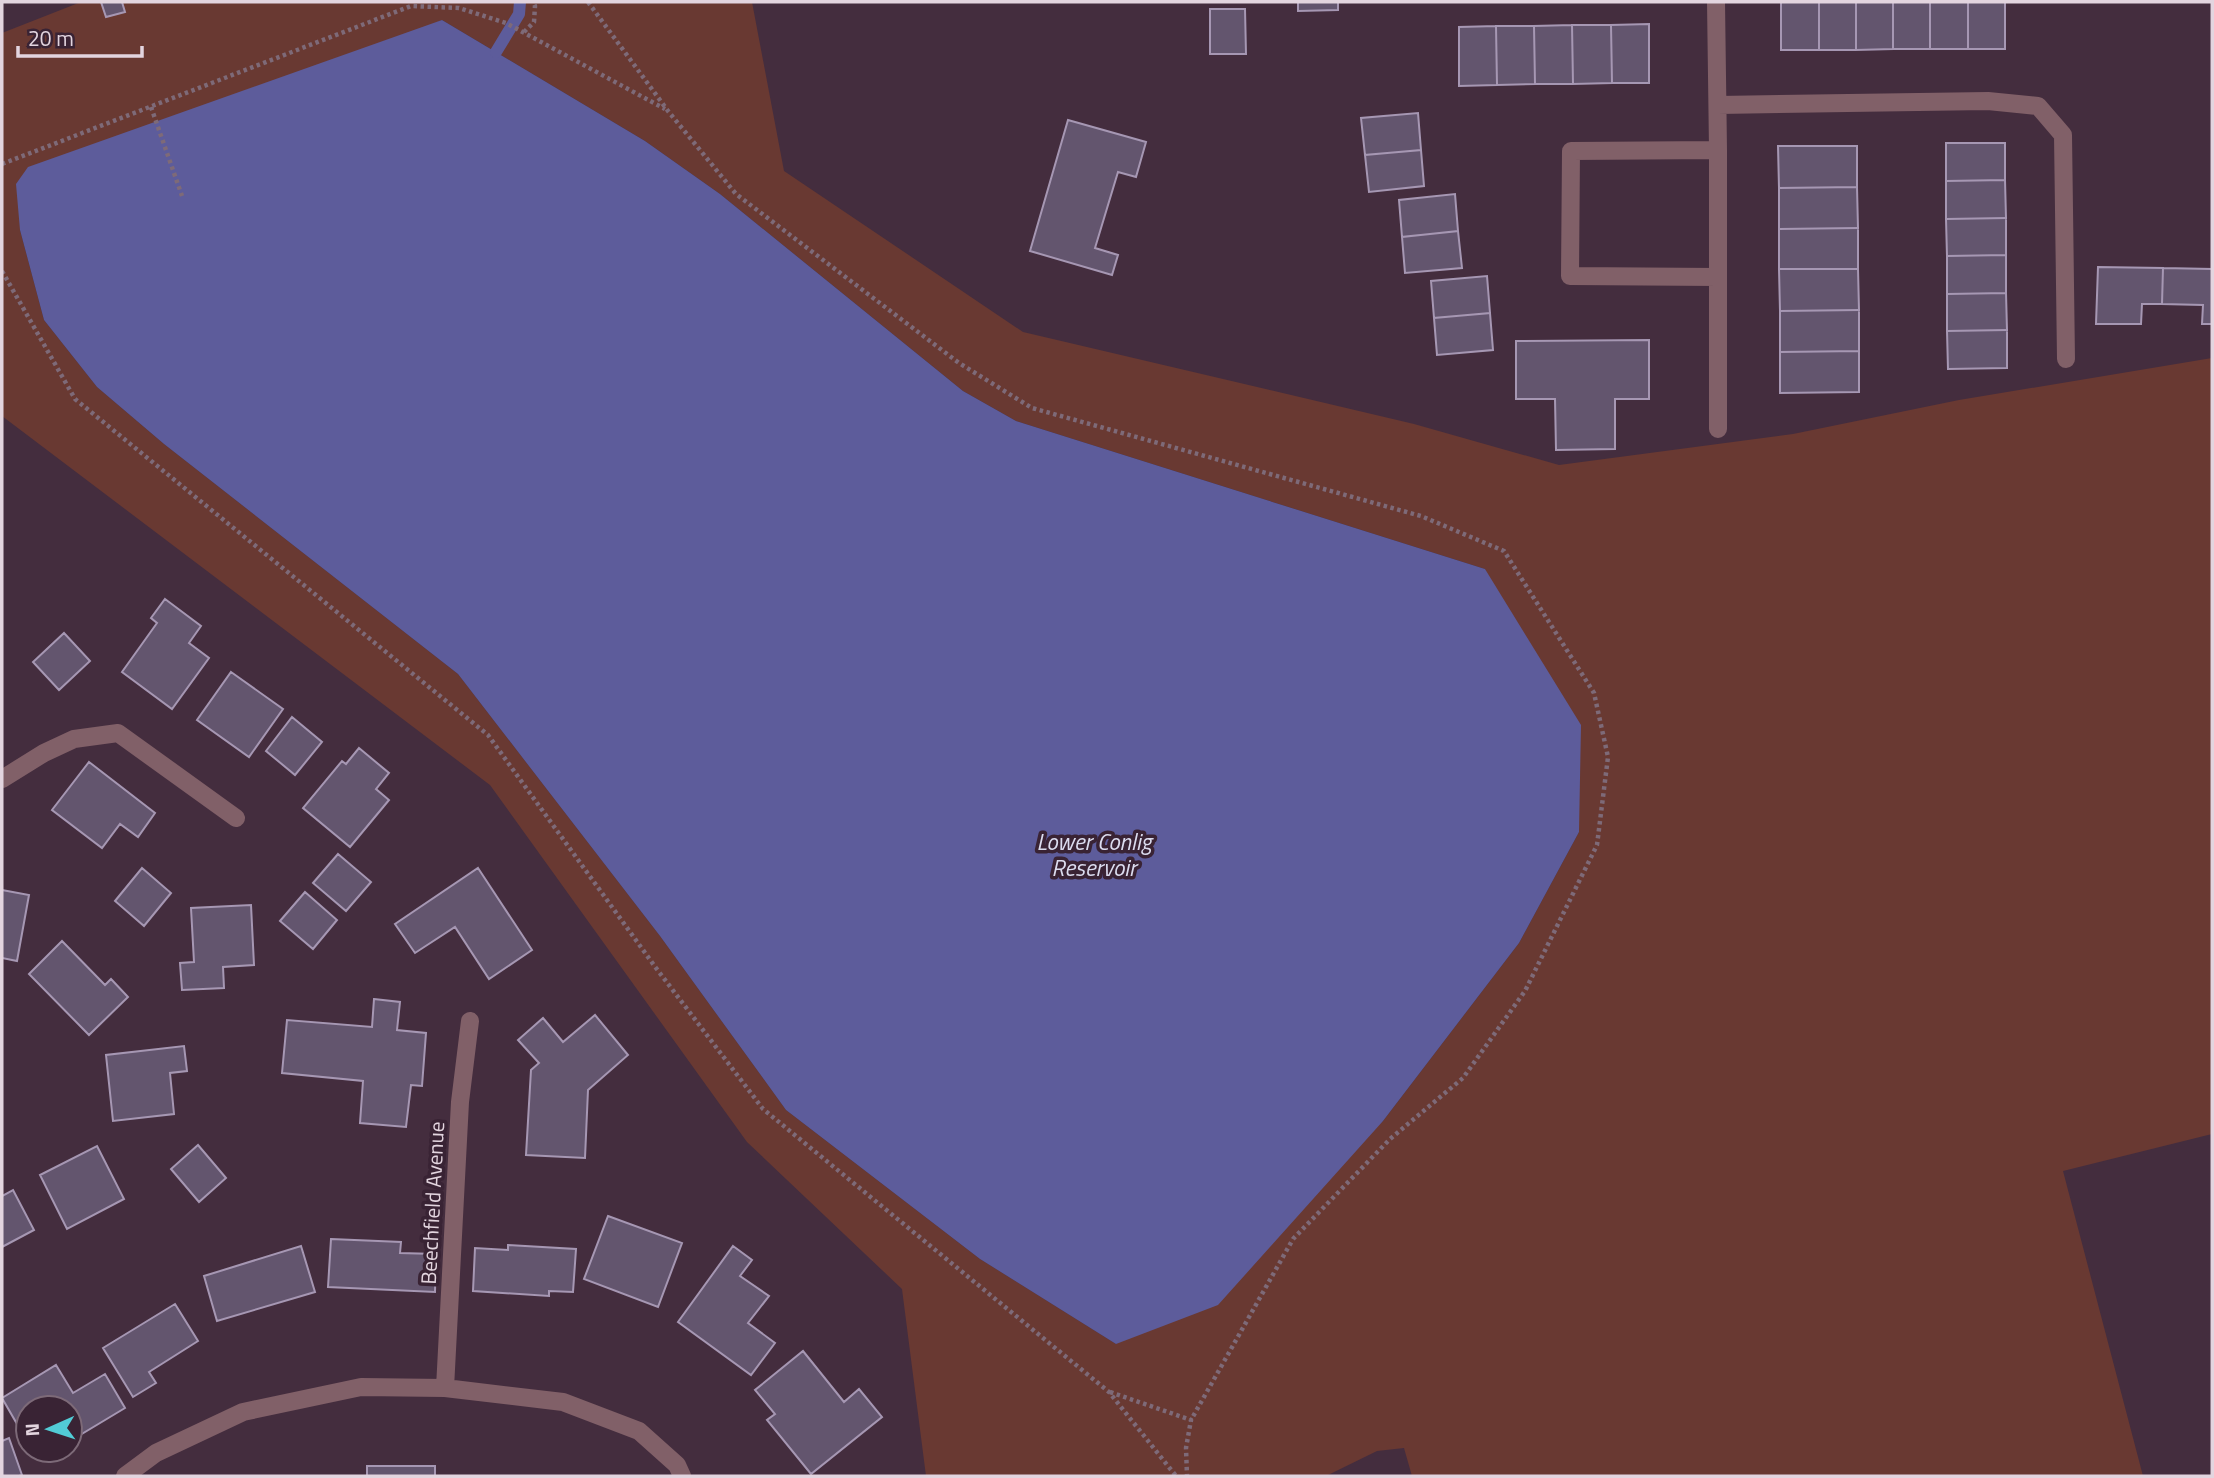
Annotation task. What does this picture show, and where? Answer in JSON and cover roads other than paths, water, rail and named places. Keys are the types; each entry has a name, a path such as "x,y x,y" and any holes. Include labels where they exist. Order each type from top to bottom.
{"street":[{"path":"1716,2 1718,429"},
{"path":"1718,105 1988,102 2038,106 2063,135 2066,359"},
{"path":"1718,150 1571,151 1570,276 1718,277"},
{"path":"2,779 44,752 74,739 118,733 236,818"},
{"name":"Beechfield Avenue","path":"445,1388 460,1102 470,1021"},
{"path":"125,1476 156,1453 243,1412 361,1387 445,1388 563,1402 639,1431 677,1465 682,1476"}],"water":[{"name":"Lower Conlig Reservoir","path":"442,20 645,141 720,194 963,391 1016,421 1485,569 1581,725 1579,832 1519,943 1383,1121 1218,1305 1116,1344 980,1259 786,1110 660,936 458,674 164,444 97,387 44,320 20,230 16,184 28,167"}],"waterway":[{"path":"496,52 519,14 520,2"}]}
